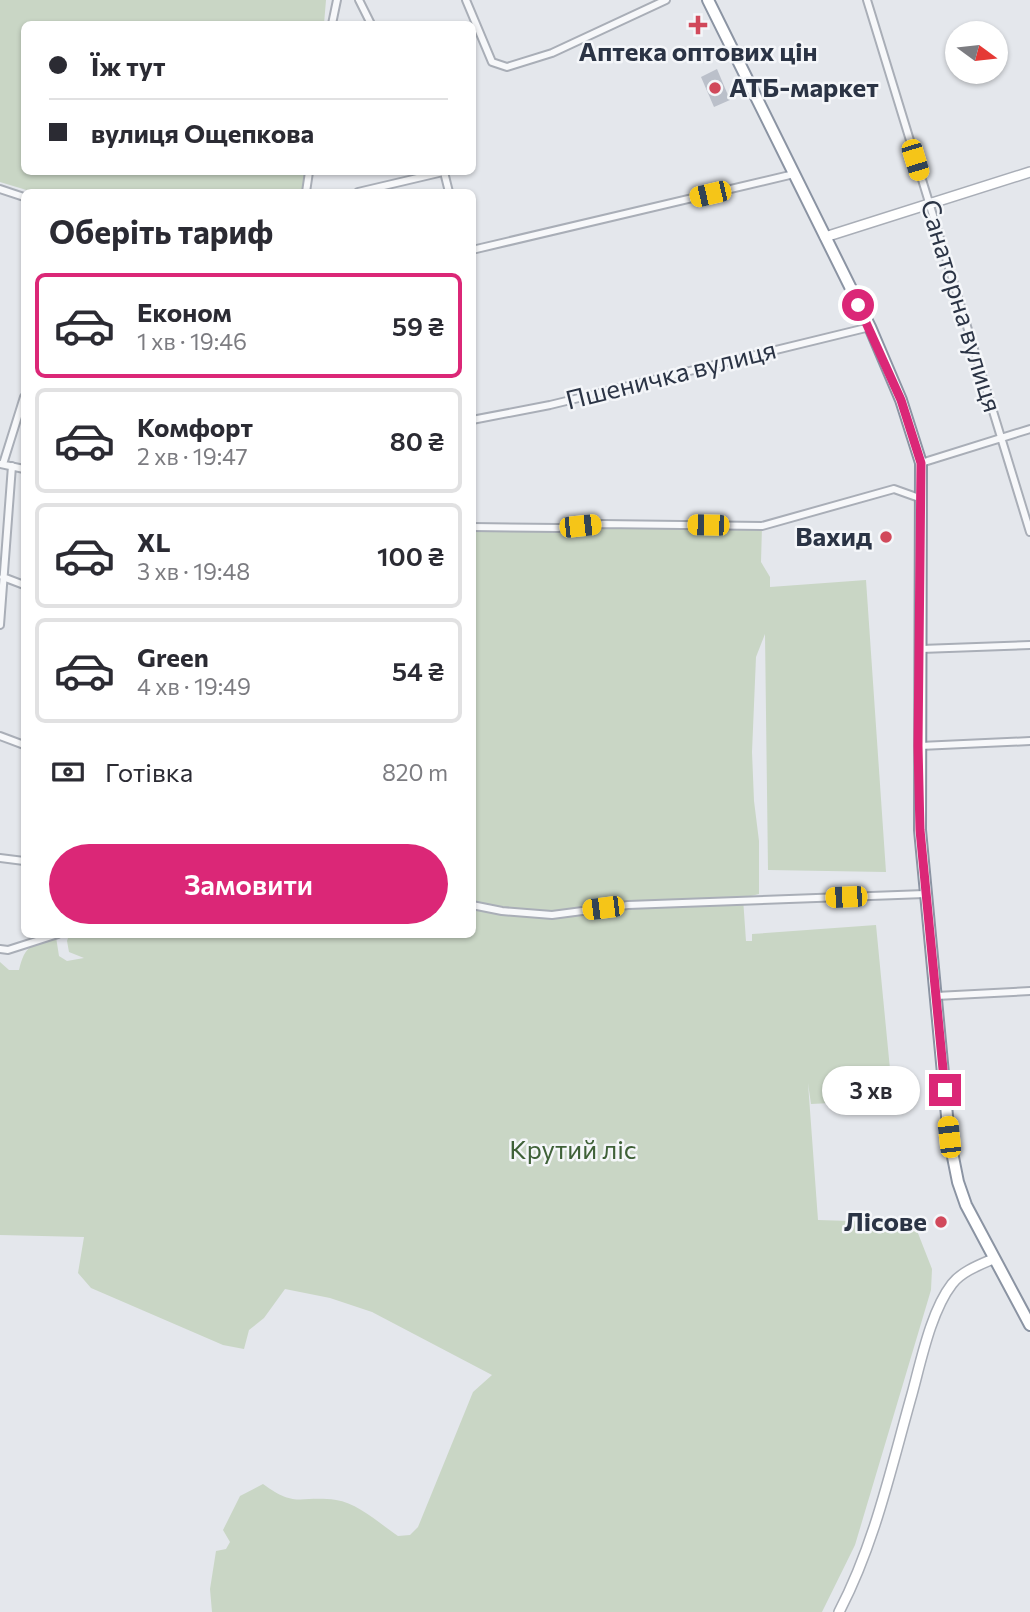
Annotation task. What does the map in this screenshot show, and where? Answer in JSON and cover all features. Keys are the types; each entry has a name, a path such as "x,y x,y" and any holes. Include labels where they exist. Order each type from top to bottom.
{"highway":[{"path":"708,0 870,327 901,400 921,463 918,746 920,830 949,1137 958,1182 966,1205 1030,1325"}],"street":[{"path":"333,21 337,0"},
{"path":"359,0 370,21"},
{"path":"466,0 475,21"},
{"path":"476,23 492,61 507,67 552,53 666,0"},
{"name":"Санаторна вулиця","path":"867,0 1030,532"},
{"path":"825,237 1030,172"},
{"path":"476,249 794,174"},
{"path":"371,189 430,175"},
{"path":"0,188 21,196"},
{"name":"Пшеничка вулиця","path":"476,418 550,405 870,327"},
{"path":"21,406 1,464 21,468"},
{"path":"921,463 1030,429"},
{"path":"0,625 12,466"},
{"path":"476,527 559,528 601,524 762,526 894,489 922,499"},
{"path":"3,577 21,584"},
{"path":"919,649 1030,645"},
{"path":"0,736 21,744"},
{"path":"918,746 1030,741"},
{"path":"0,858 21,860"},
{"path":"476,906 552,915 628,905 925,894"},
{"path":"0,950 46,938"},
{"path":"936,996 1030,991"},
{"path":"839,1612 860,1571 873,1536 923,1356 941,1302 953,1282 993,1259"}],"green space":[{"path":"0,0 326,0 324,21 21,21 21,175 309,175 307,189 23,189 0,182"},
{"name":"Крутий ліс","path":"628,525 698,525 732,530 762,526 761,562 770,577 770,587 866,580 886,872 768,870 765,634 756,657 752,752 759,841 759,894 743,898 746,941 752,941 752,934 876,925 893,1100 811,1104 808,1083 818,1220 914,1223 932,1269 931,1290 855,1545 822,1612 212,1612 210,1589 216,1551 226,1549 230,1542 223,1530 240,1496 263,1484 292,1499 336,1500 361,1510 398,1536 410,1535 418,1527 473,1392 492,1375 372,1312 330,1298 285,1289 264,1318 249,1330 244,1349 223,1345 91,1288 78,1273 84,1237 0,1235 0,962 9,970 19,970 24,955 31,946 52,938 56,938 59,956 67,961 84,958 69,952 68,938 476,938 476,530 585,532"}],"building":[{"name":"АТБ-маркет","path":"717,69 730,100 714,107 701,77"}],"place":[{"name":"Аптека оптових цін","path":"698,25"},
{"name":"АТБ-маркет","path":"715,88"},
{"name":"Вахид","path":"886,537"},
{"name":"Лісове","path":"941,1222"}],"route":[{"path":"858,305 901,400 921,463 918,746 920,830 945,1090"}]}
